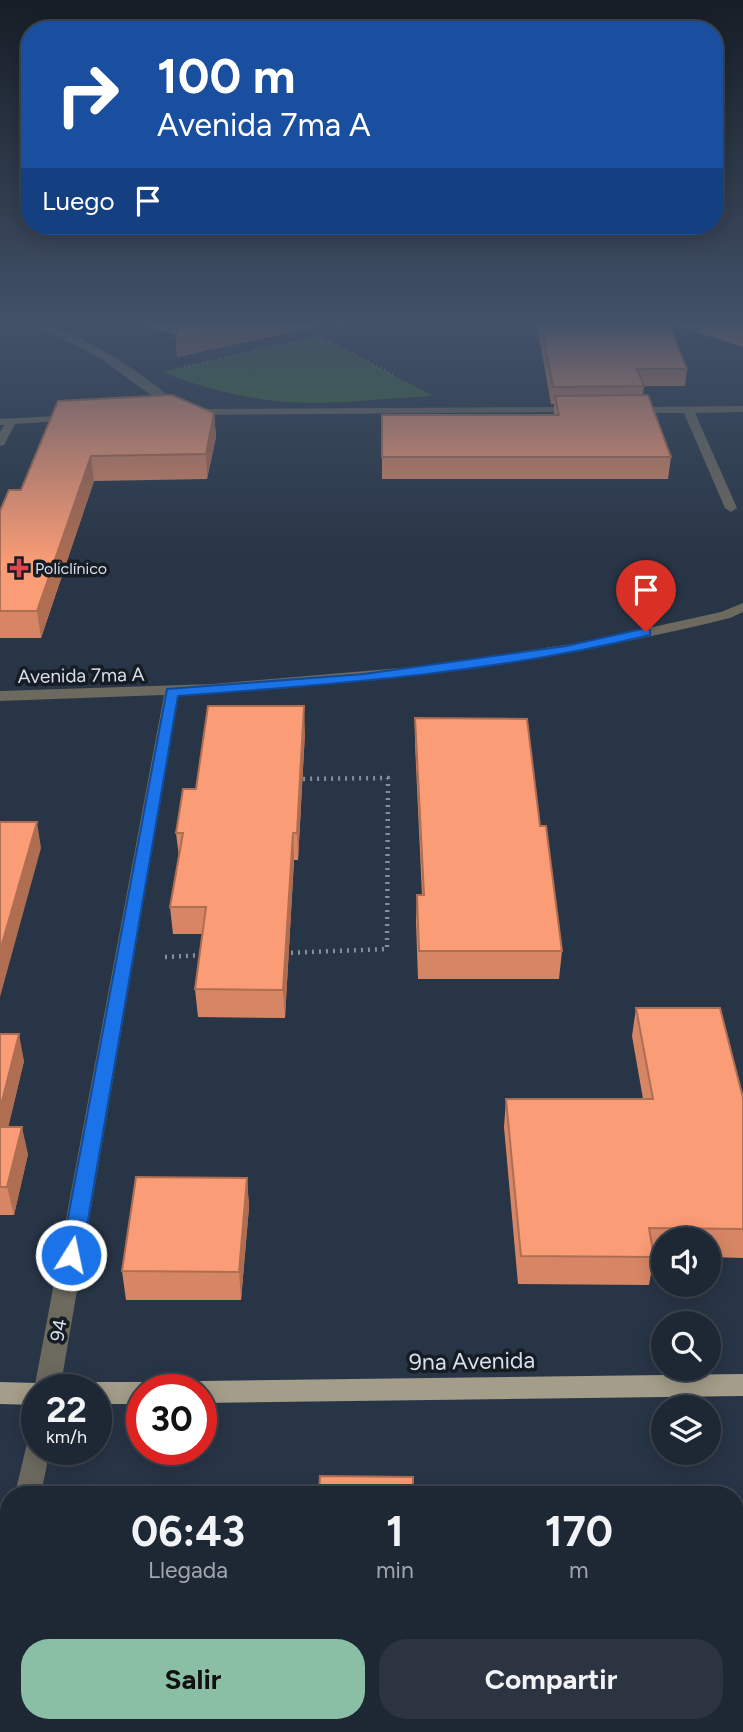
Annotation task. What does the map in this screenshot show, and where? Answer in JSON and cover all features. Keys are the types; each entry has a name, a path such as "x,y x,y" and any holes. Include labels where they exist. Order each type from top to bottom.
{"main road":[{"name":"9na Avenida","path":"217,1392 743,1385"},
{"path":"0,1393 21,1394"}],"street":[{"path":"166,401 180,412"},
{"path":"621,410 743,409"},
{"path":"167,413 595,410"},
{"path":"688,410 731,508"},
{"path":"0,443 6,422 89,417"},
{"name":"Avenida 7ma A","path":"0,696 172,692 364,678 566,650 725,614 743,607"},
{"name":"94","path":"50,1374 172,692"},
{"path":"30,1486 34,1465"}],"path":[{"path":"276,953 387,949 388,778 293,779"},
{"path":"124,958 207,955"}],"green space":[{"path":"279,401 360,401 306,403"}],"building":[{"path":"58,401 186,401 214,413 206,454 91,456 37,611 0,611 0,511 9,490 21,490"},
{"path":"556,401 650,401 671,457 382,457 382,415 559,415"},
{"path":"208,706 304,706 297,833 293,833 283,990 195,989 206,907 170,907 183,833 176,833 183,789 196,789"},
{"path":"415,718 527,719 540,826 546,826 562,951 419,951 417,895 424,895"},
{"path":"0,822 37,822 0,951"},
{"path":"636,1008 720,1008 743,1098 743,1229 651,1227 651,1257 521,1256 506,1099 653,1099"},
{"path":"0,1034 19,1034 0,1109"},
{"path":"0,1127 22,1127 7,1187 0,1187"},
{"path":"136,1177 247,1178 239,1272 122,1271"},
{"path":"320,1476 413,1477 413,1486 319,1486"}],"place":[{"name":"Policlínico","path":"19,568"}],"route":[{"path":"71,1255 172,692 364,678 566,650 646,632"}]}
